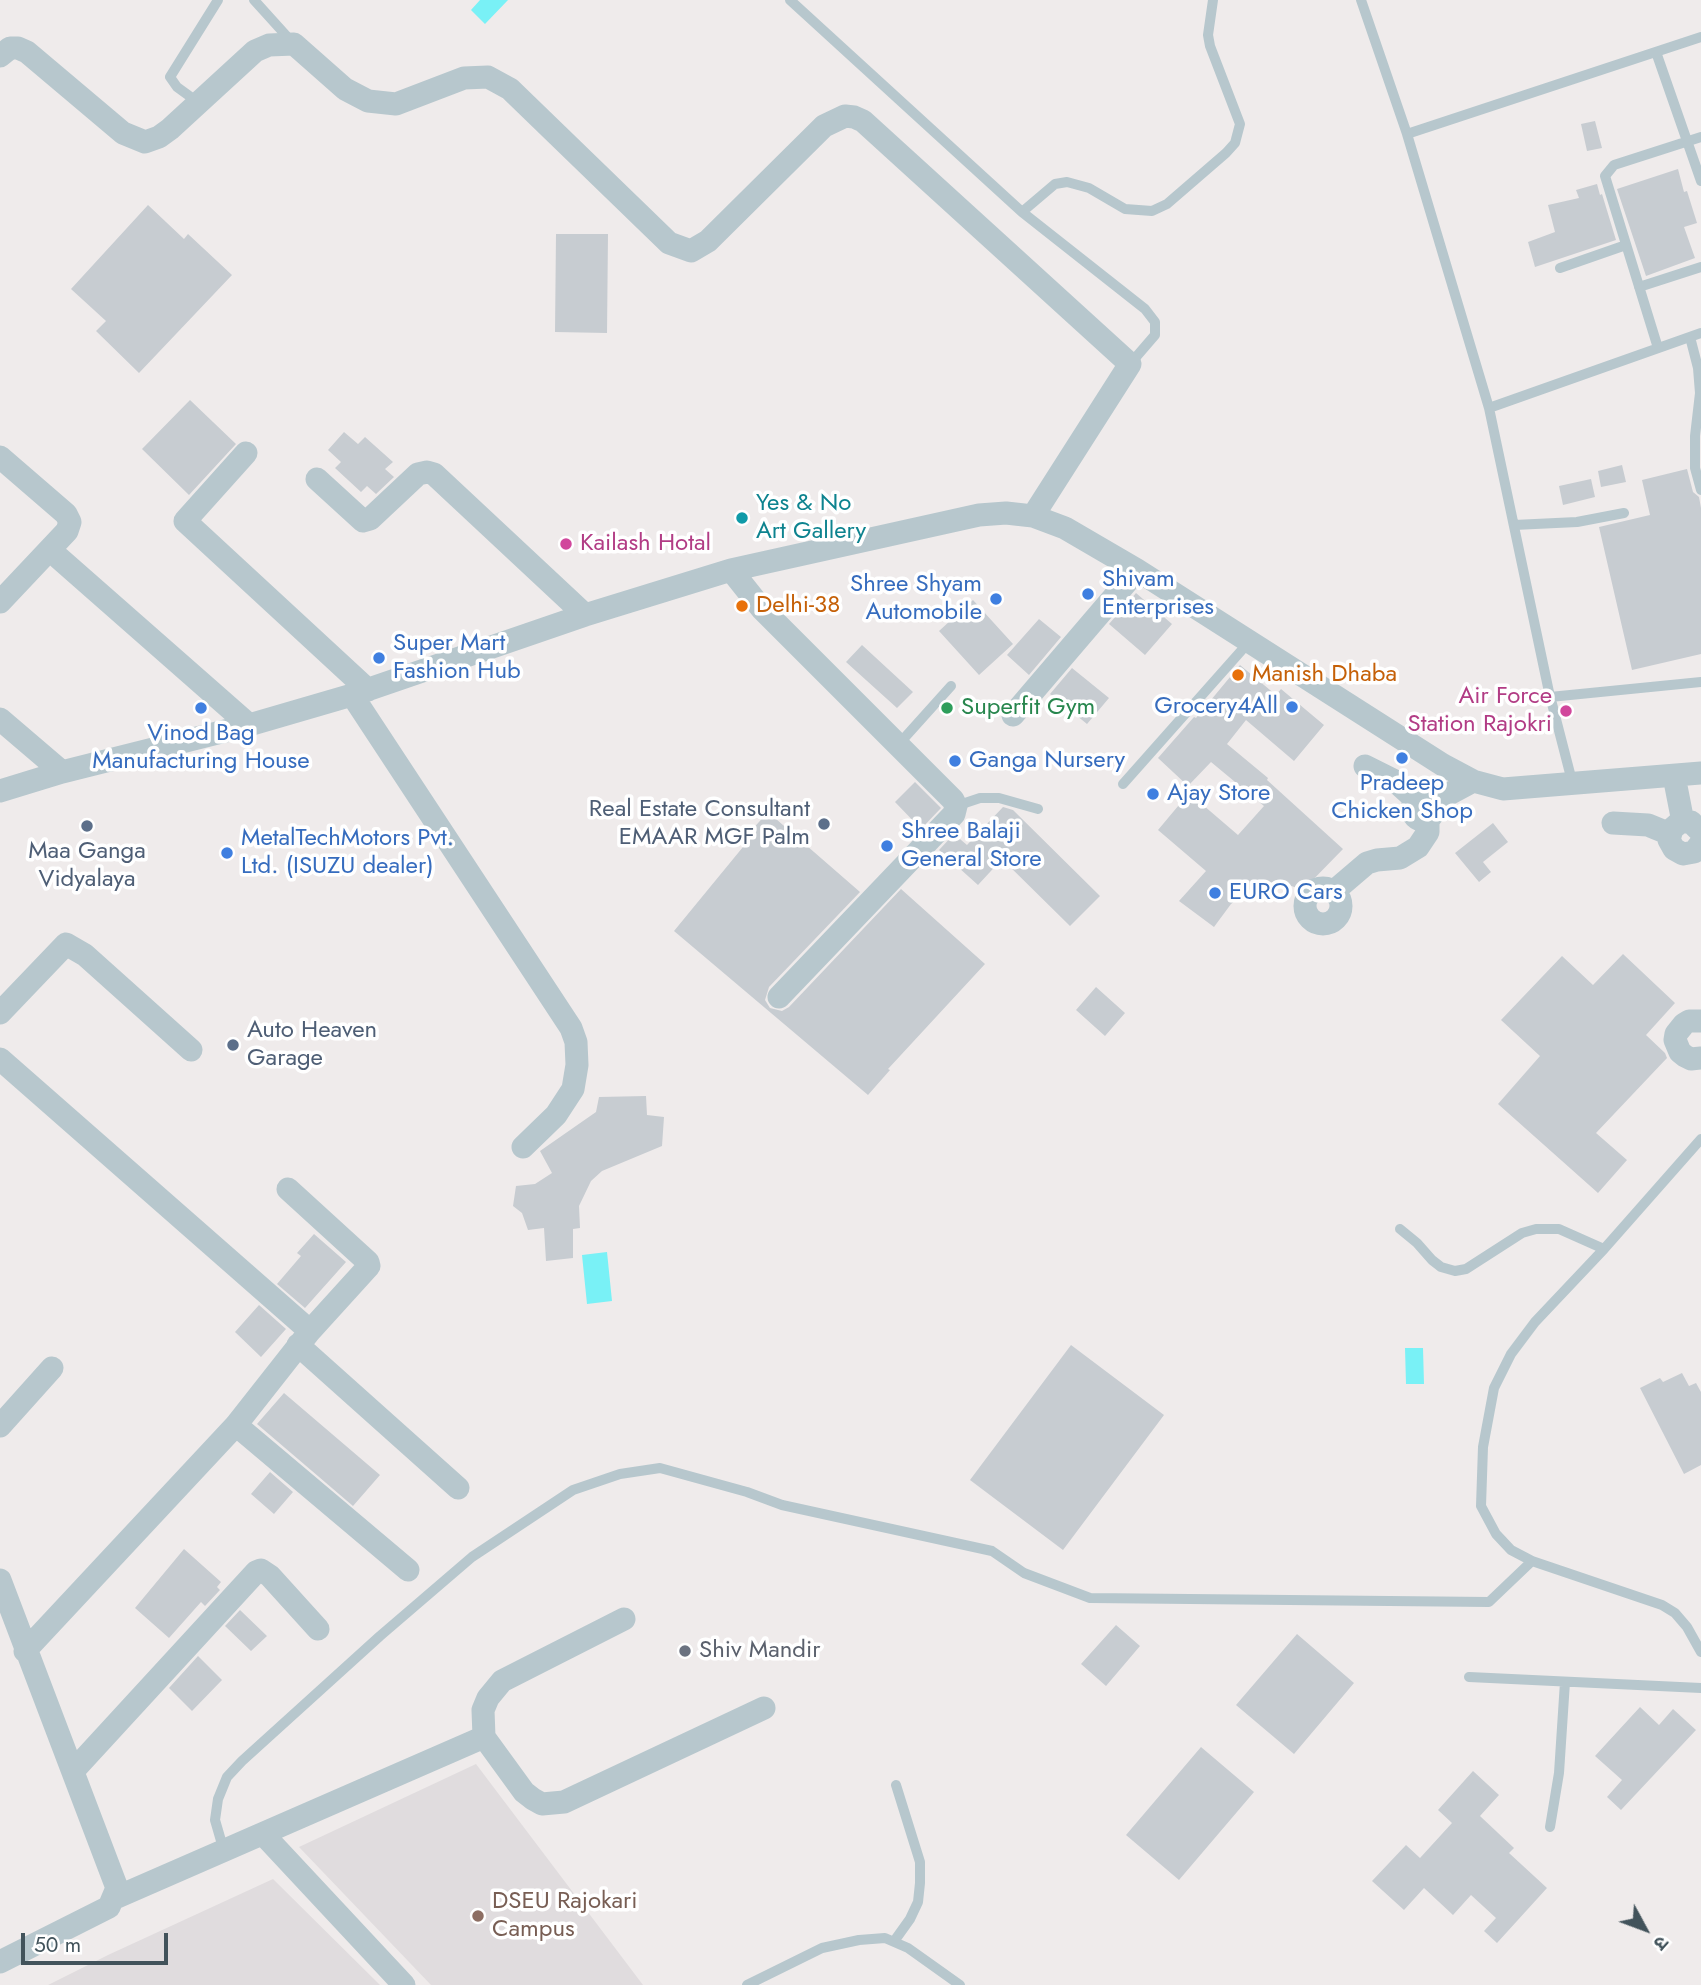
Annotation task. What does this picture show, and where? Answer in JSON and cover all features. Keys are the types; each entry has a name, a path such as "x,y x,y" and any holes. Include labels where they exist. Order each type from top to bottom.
{"street":[{"path":"0,56 10,48 27,52 123,133 145,142 159,137 255,51 269,45 294,44 345,89 368,101 396,104 464,78 488,77 510,89 669,243 691,251 709,242 824,126 845,116 863,121 1129,364 1034,516"},
{"path":"246,453 185,521 360,692 576,1042 573,1089 556,1115 523,1147"},
{"path":"0,457 66,514 70,522 66,531 0,602"},
{"path":"317,479 363,521 370,519 418,474 434,474 585,615"},
{"path":"0,792 62,772 249,725 360,692 585,615 731,570 979,515 1006,513 1034,516 1065,528 1138,570 1443,765 1473,781 1503,789 1701,773"},
{"path":"60,558 249,725"},
{"path":"731,570 762,609 956,806 954,814 779,997"},
{"path":"1013,715 1138,570"},
{"path":"0,719 62,772"},
{"path":"1333,892 1367,863 1400,858 1418,847 1428,832 1426,807 1395,781 1365,766"},
{"path":"1674,775 1685,830"},
{"path":"1426,807 1473,781"},
{"path":"1613,823 1685,830"},
{"path":"1685,830 1671,845 1678,852 1694,852 1701,843"},
{"path":"0,1013 66,944 85,955 191,1050"},
{"path":"1701,1021 1684,1024 1675,1040 1676,1047 1685,1056 1691,1059 1701,1058"},
{"path":"0,1059 304,1338 458,1488"},
{"path":"26,1651 236,1425 304,1338 369,1266 368,1262 288,1189"},
{"path":"0,1426 52,1368"},
{"path":"236,1425 408,1570"},
{"path":"74,1770 256,1572 261,1570 270,1576 318,1629"},
{"path":"0,1580 117,1888 109,1907 0,1962"},
{"path":"624,1619 502,1681 494,1688 483,1710 484,1737 524,1792 533,1799 542,1804 564,1802 764,1708"},
{"path":"115,1898 484,1737"},
{"path":"263,1834 404,1985"}],"lane":[{"path":"199,103 177,87 170,77 218,0"},
{"path":"254,0 294,44"},
{"path":"790,0 1022,212 1145,309 1155,322 1155,335 1129,364"},
{"path":"1022,212 1055,184 1067,182 1089,188 1125,209 1152,211 1167,204 1235,144 1240,124 1208,35 1213,0"},
{"path":"1361,0 1407,134 1489,408 1550,697 1573,785"},
{"path":"1407,134 1701,37"},
{"path":"1656,52 1701,181"},
{"path":"1658,348 1605,176 1614,165 1701,137"},
{"path":"1560,268 1626,245"},
{"path":"1639,287 1701,267"},
{"path":"1489,408 1695,335 1700,393 1695,436 1695,468 1701,490"},
{"path":"1514,526 1577,522 1624,513"},
{"path":"1124,784 1249,642"},
{"path":"1550,697 1701,682"},
{"path":"898,745 951,686"},
{"path":"956,806 980,797 999,798 1038,809"},
{"path":"1701,1139 1535,1322 1511,1354 1494,1388 1483,1447 1481,1506 1496,1534 1511,1550 1532,1561 1662,1605 1675,1613 1687,1627 1701,1653"},
{"path":"1400,1229 1441,1267 1455,1271 1466,1269 1522,1233 1535,1229 1559,1229 1604,1249"},
{"path":"224,1851 215,1820 218,1799 227,1777 242,1761 472,1557 573,1490 620,1474 660,1468 747,1492 782,1505 992,1551 1024,1573 1090,1598 1489,1602 1532,1561"},
{"path":"1469,1677 1701,1688"},
{"path":"1550,1827 1559,1773 1565,1682"},
{"path":"895,1940 918,1902 920,1883 920,1862 896,1785"},
{"path":"747,1985 822,1948 859,1940 885,1938 895,1940 960,1985"}],"shaded area":[{"name":"DSEU Rajokari Campus","path":"476,1764 643,1985 431,1985 299,1847"},
{"path":"273,1879 380,1985 48,1985 108,1955"}],"water":[{"path":"480,0 508,0 485,24 471,10"},
{"path":"607,1252 612,1301 587,1304 582,1255"},
{"path":"1405,1348 1423,1348 1424,1384 1406,1384"}],"building":[{"path":"1595,121 1602,148 1587,151 1581,124"},
{"path":"1678,169 1697,223 1684,227 1695,258 1646,276 1617,189"},
{"path":"1597,184 1616,240 1535,267 1528,242 1555,232 1548,205 1579,198 1576,190"},
{"path":"148,205 184,239 188,234 232,275 139,373 96,331 106,321 71,289"},
{"path":"556,234 608,234 607,333 555,332"},
{"path":"190,400 236,444 189,495 142,449"},
{"path":"344,432 358,444 365,437 393,462 385,469 394,477 376,494 367,486 361,492 335,468 341,462 328,450"},
{"path":"1622,465 1626,482 1601,487 1598,471"},
{"path":"1687,469 1693,492 1699,497 1701,508 1701,654 1632,670 1599,527 1650,515 1642,480"},
{"path":"1591,479 1595,497 1563,505 1559,486"},
{"path":"1136,593 1172,624 1145,655 1109,624"},
{"path":"973,600 1013,644 979,675 939,631"},
{"path":"1039,619 1061,637 1029,675 1007,655"},
{"path":"862,645 913,692 897,708 846,662"},
{"path":"1240,665 1276,695 1281,689 1324,725 1294,761 1246,720 1227,744 1268,778 1267,780 1343,849 1303,890 1277,881 1253,887 1231,904 1214,927 1179,901 1206,871 1158,830 1189,793 1238,835 1264,806 1211,762 1188,786 1158,758"},
{"path":"1072,668 1109,698 1087,724 1050,694"},
{"path":"915,782 941,808 921,829 895,802"},
{"path":"1003,807 1013,810 1100,896 1070,926 1002,859 978,885 939,850 954,834 967,845"},
{"path":"768,812 860,892 769,987 765,1000 770,1008 782,1011 789,1007 901,889 985,964 888,1069 890,1070 868,1095 674,931 752,836 749,833"},
{"path":"1493,823 1508,842 1483,862 1491,872 1479,882 1455,853"},
{"path":"1623,954 1675,1003 1646,1035 1667,1058 1596,1133 1627,1160 1598,1193 1498,1104 1540,1056 1501,1020 1562,956 1593,985"},
{"path":"1096,987 1125,1013 1105,1036 1076,1010"},
{"path":"646,1096 647,1115 664,1117 662,1146 602,1171 591,1181 579,1206 580,1228 573,1229 573,1258 546,1261 544,1228 528,1230 522,1213 513,1206 516,1186 535,1184 552,1173 540,1151 596,1112 599,1097"},
{"path":"314,1234 346,1262 305,1308 277,1284 301,1256 297,1253"},
{"path":"259,1305 286,1329 261,1357 235,1332"},
{"path":"1071,1345 1164,1415 1063,1550 970,1480"},
{"path":"1682,1373 1689,1386 1696,1383 1701,1392 1701,1465 1684,1474 1640,1388 1660,1378 1663,1382"},
{"path":"284,1393 380,1475 353,1506 257,1424"},
{"path":"270,1472 293,1492 274,1514 251,1494"},
{"path":"184,1549 221,1582 217,1587 220,1590 205,1606 201,1602 169,1638 135,1608"},
{"path":"240,1610 267,1636 251,1651 225,1626"},
{"path":"1116,1625 1140,1646 1106,1686 1081,1664"},
{"path":"1297,1634 1354,1683 1294,1754 1236,1705"},
{"path":"198,1656 222,1680 192,1711 169,1688"},
{"path":"1640,1707 1659,1725 1673,1709 1696,1730 1621,1810 1607,1797 1622,1780 1595,1756"},
{"path":"1201,1747 1254,1792 1179,1880 1126,1835"},
{"path":"1473,1771 1499,1795 1480,1816 1514,1848 1509,1853 1547,1888 1497,1943 1484,1931 1496,1918 1471,1895 1453,1915 1424,1888 1404,1910 1372,1881 1406,1845 1420,1858 1452,1823 1438,1810"}],"place":[{"name":"Yes & No Art Gallery","path":"742,518"},
{"name":"Kailash Hotal","path":"566,544"},
{"name":"Shivam Enterprises","path":"1088,594"},
{"name":"Shree Shyam Automobile","path":"996,599"},
{"name":"Delhi-38","path":"742,606"},
{"name":"Super Mart Fashion Hub","path":"379,658"},
{"name":"Manish Dhaba","path":"1238,675"},
{"name":"Grocery4All","path":"1292,707"},
{"name":"Vinod Bag Manufacturing House","path":"201,708"},
{"name":"Superfit Gym","path":"947,708"},
{"name":"Air Force Station Rajokri","path":"1566,711"},
{"name":"Pradeep Chicken Shop","path":"1402,758"},
{"name":"Ganga Nursery","path":"955,761"},
{"name":"Ajay Store","path":"1153,794"},
{"name":"Real Estate Consultant EMAAR MGF Palm","path":"824,824"},
{"name":"Maa Ganga Vidyalaya","path":"87,826"},
{"name":"Shree Balaji General Store","path":"887,846"},
{"name":"MetalTechMotors Pvt. Ltd. (ISUZU dealer)","path":"227,853"},
{"name":"EURO Cars","path":"1215,893"},
{"name":"Auto Heaven Garage","path":"233,1045"},
{"name":"Shiv Mandir","path":"685,1651"},
{"name":"DSEU Rajokari Campus","path":"478,1916"}]}
